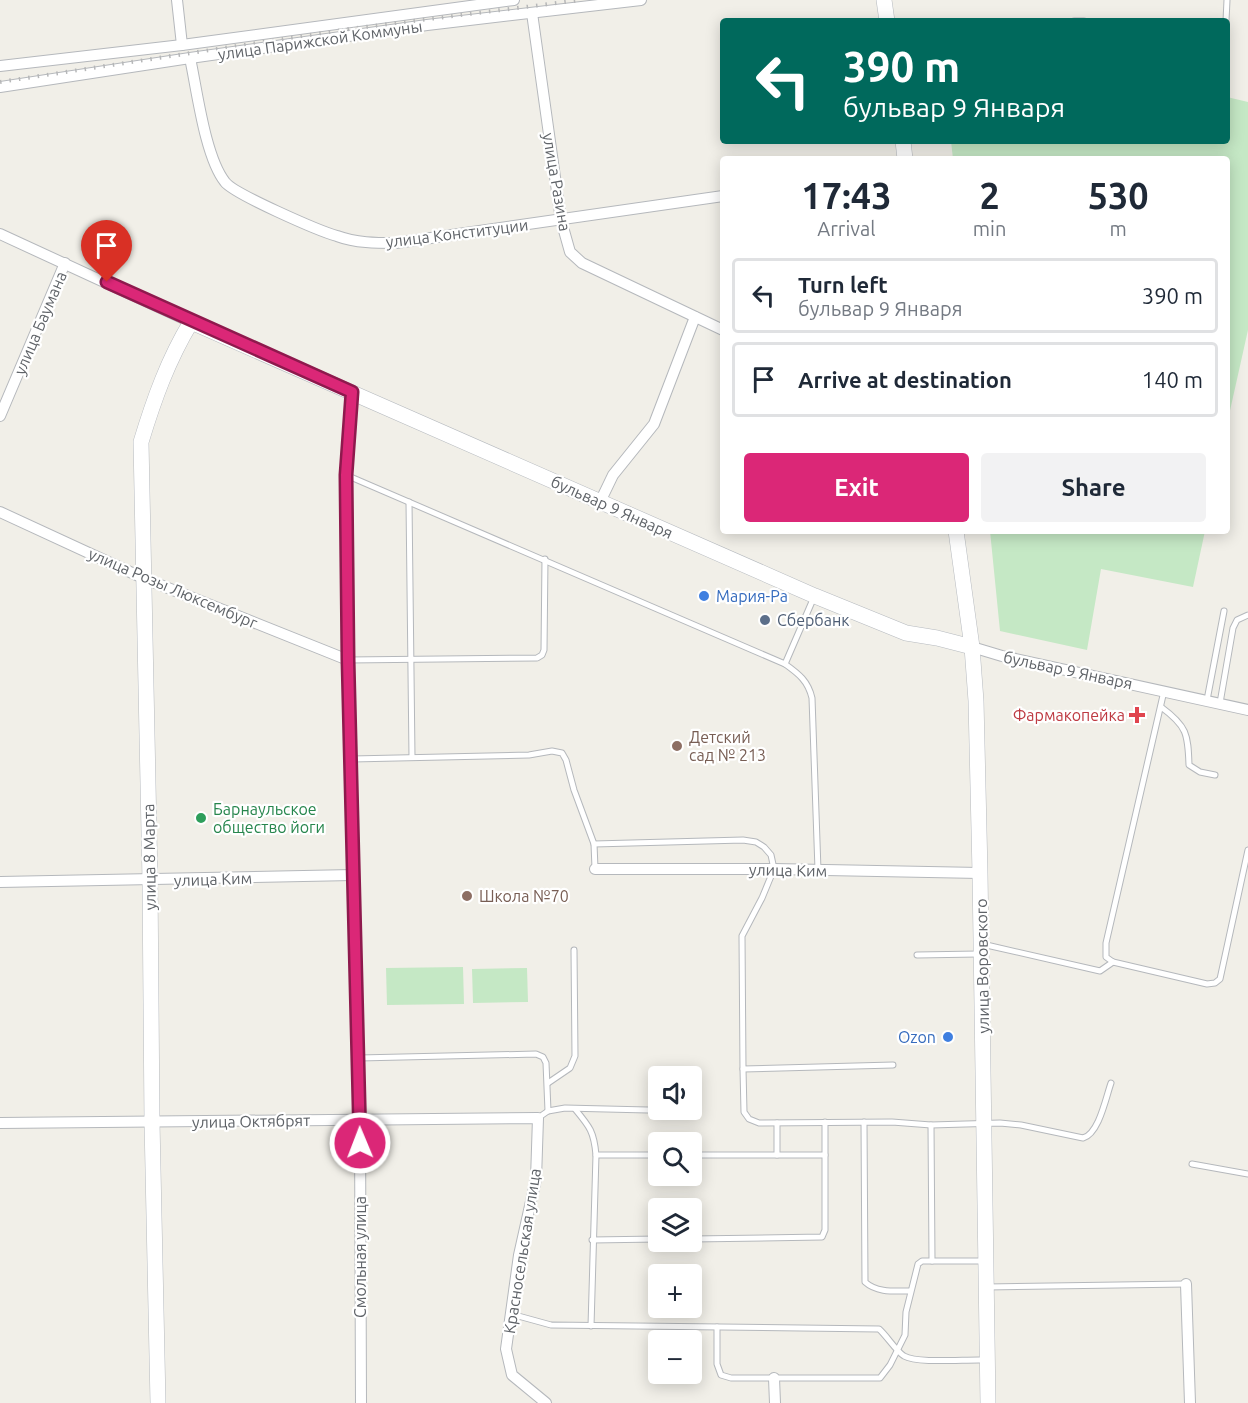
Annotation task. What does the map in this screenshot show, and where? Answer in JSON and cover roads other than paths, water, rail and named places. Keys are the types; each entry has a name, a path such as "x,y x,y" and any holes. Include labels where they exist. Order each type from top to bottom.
{"main road":[{"path":"884,0 887,18"},
{"name":"бульвар 9 Января","path":"191,322 814,596 906,633 972,647"},
{"name":"улица 8 Марта","path":"158,1403 141,441 154,396 173,352 191,322"},
{"name":"улица Воровского","path":"956,534 972,647 976,701 988,1403"}],"street":[{"path":"177,0 182,45"},
{"name":"улица Парижской Коммуны","path":"0,66 182,45 514,0"},
{"name":"улица Парижской Коммуны","path":"0,87 427,25 641,0"},
{"name":"улица Разина","path":"532,13 561,220 570,252 582,263 720,329"},
{"name":"улица Конституции","path":"190,58 213,159 225,183 243,195 336,236 368,243 396,243 720,195"},
{"name":"бульвар 9 Января","path":"0,234 191,322"},
{"name":"улица Баумана","path":"0,416 65,263"},
{"path":"600,502 613,475 654,424 695,317"},
{"name":"Смольная улица","path":"352,392 346,475 348,660 360,1119 361,1403"},
{"name":"улица Розы Люксембург","path":"0,512 143,578 348,660"},
{"name":"бульвар 9 Января","path":"972,647 1002,657 1248,710"},
{"name":"улица Ким","path":"595,869 774,869 980,873"},
{"name":"улица Ким","path":"0,882 150,881 353,875"},
{"name":"улица Октябрят","path":"0,1123 538,1118"},
{"name":"Красносельская улица","path":"538,1118 536,1179 519,1255 506,1349 512,1375 546,1403"},
{"path":"1186,1284 1190,1403"},
{"path":"774,1378 775,1403"}],"lane":[{"path":"1227,0 1227,18"},
{"path":"346,475 785,664 800,674 809,686 812,698 818,870"},
{"path":"409,502 412,758"},
{"path":"348,660 537,658 543,655 545,559"},
{"path":"785,664 814,596"},
{"path":"1206,700 1224,611"},
{"path":"1220,703 1233,628 1237,620 1248,615"},
{"path":"1164,691 1106,943 1106,957 1113,962 1207,984 1220,979 1248,850"},
{"path":"1161,707 1183,726 1188,738 1189,765 1200,772 1215,775"},
{"path":"352,759 529,755 552,751 562,753 594,844 595,869"},
{"path":"594,844 743,840 756,842 771,855 774,869 762,898 741,936 744,1112 749,1119 759,1123 864,1122 1021,1125 1083,1138 1088,1137 1096,1126 1111,1083"},
{"path":"917,955 981,949 1100,971 1113,962"},
{"path":"548,1083 570,1068 575,1056 574,950"},
{"path":"357,1058 536,1054 546,1063 548,1111"},
{"path":"743,1069 893,1065"},
{"path":"538,1118 548,1111 565,1108 648,1110"},
{"path":"575,1109 589,1125 594,1136 596,1155 591,1326"},
{"path":"702,1239 822,1237 825,1230 825,1122"},
{"path":"864,1122 865,1282 872,1288 881,1290 910,1291"},
{"path":"777,1123 777,1155"},
{"path":"931,1125 932,1261"},
{"path":"596,1155 648,1155"},
{"path":"702,1155 825,1155"},
{"path":"1192,1164 1248,1174"},
{"path":"592,1240 648,1239"},
{"path":"717,1327 717,1364 721,1375 731,1378 880,1378 890,1365 905,1335 906,1312 918,1264 922,1261 986,1261"},
{"path":"986,1287 1186,1284"},
{"path":"511,1314 551,1325 879,1329 889,1337 903,1356 915,1359 987,1360"}],"railway":[{"path":"0,82 349,29 581,0"}],"place":[{"name":"Мария-Ра","path":"704,596"},
{"name":"Сбербанк","path":"765,620"},
{"name":"Фармакопейка","path":"1137,715"},
{"name":"Детский сад № 213","path":"677,746"},
{"name":"Барнаульское общество йоги","path":"201,818"},
{"name":"Школа №70","path":"467,896"},
{"name":"Ozon","path":"948,1037"}]}
